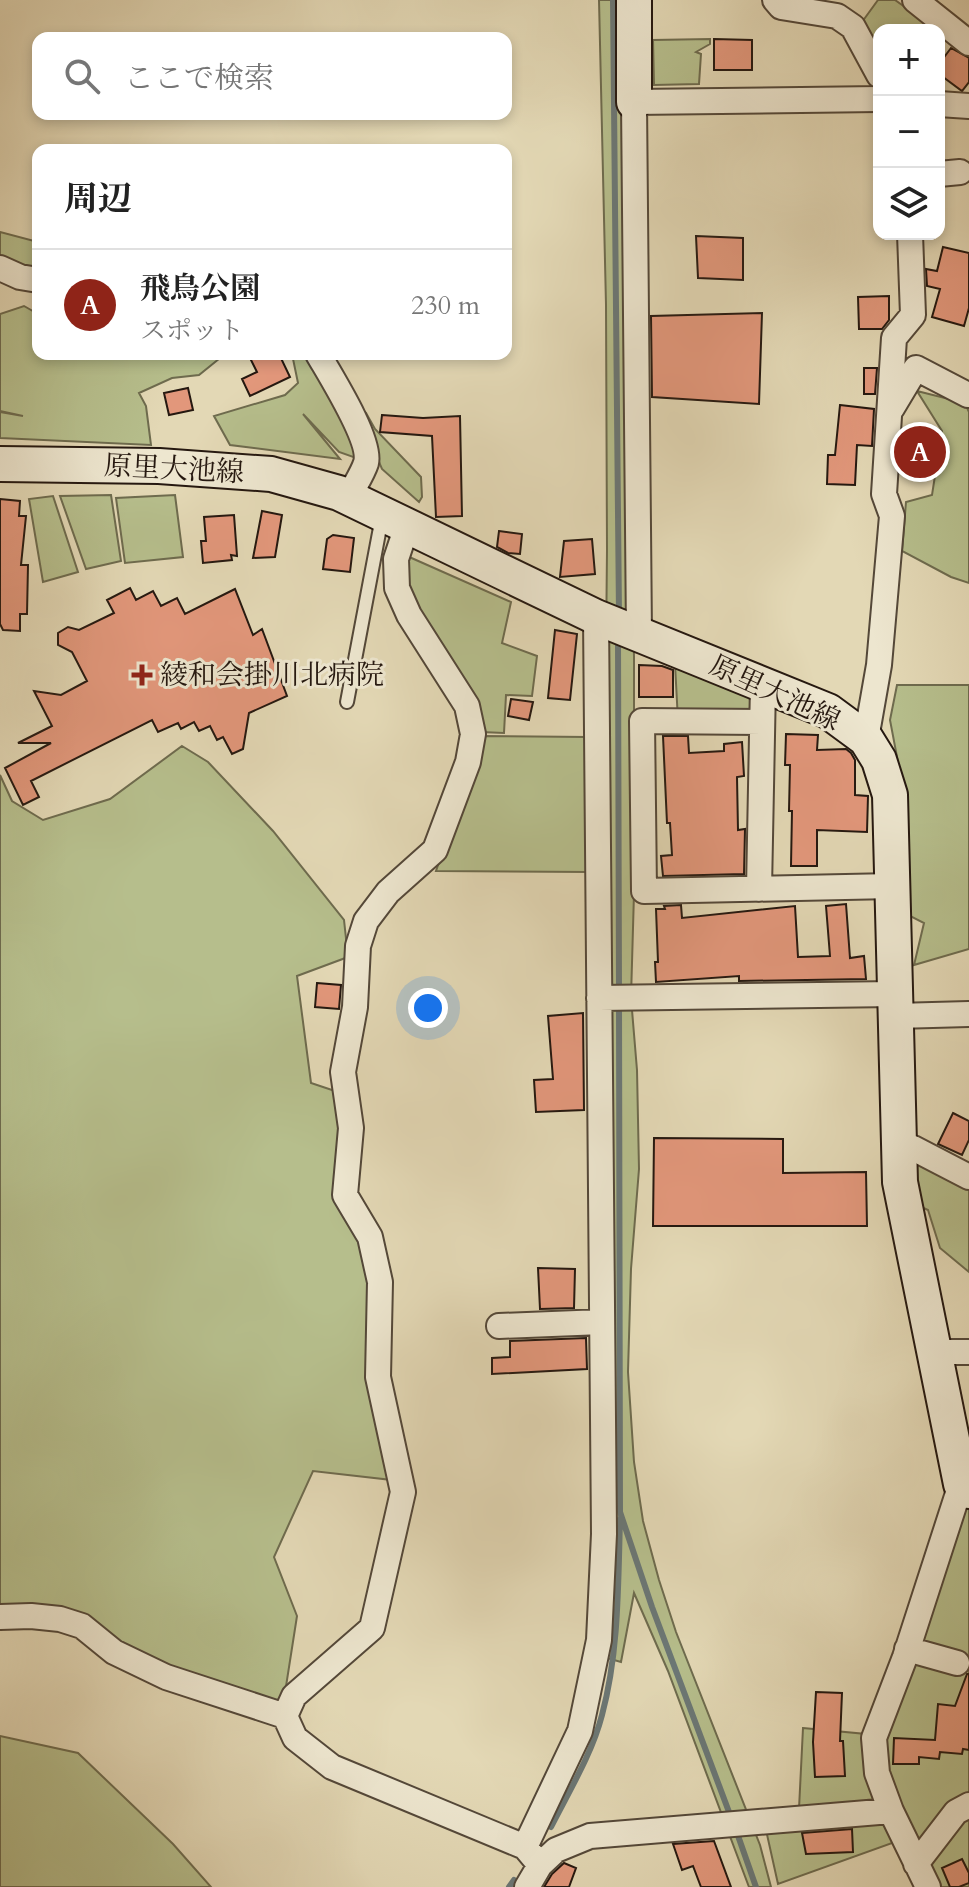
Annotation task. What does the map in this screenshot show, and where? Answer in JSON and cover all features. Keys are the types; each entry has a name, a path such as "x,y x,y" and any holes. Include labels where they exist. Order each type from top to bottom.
{"main road":[{"path":"634,0 634,102"},
{"name":"原里大池線","path":"0,464 159,466 271,474 349,497 616,625 828,711 866,739 879,760 890,795 900,1182 965,1487"}],"street":[{"path":"775,0 781,7 837,16 853,27 873,64"},
{"path":"915,0 969,43"},
{"path":"527,1887 533,1857 580,1731 599,1640 604,1534 602,1322 616,625 634,102 873,99"},
{"path":"945,104 969,106"},
{"path":"866,739 879,665 892,516 884,494 894,338 913,315 910,240"},
{"path":"0,268 32,279"},
{"path":"322,360 345,400 367,451 366,463 349,497"},
{"path":"890,413 916,368 968,395"},
{"path":"285,1716 294,1696 372,1628 403,1492 378,1377 380,1282 370,1237 345,1195 351,1128 343,1072 355,1007 358,946 366,921 388,892 435,850 468,762 473,734 467,706 409,615 397,588 395,520"},
{"path":"759,889 763,685"},
{"path":"762,722 642,721 644,891 893,886"},
{"path":"609,998 895,1005 969,1014"},
{"path":"899,1149 913,1148 969,1177"},
{"path":"499,1326 602,1322"},
{"path":"934,1352 969,1352"},
{"path":"928,1887 891,1811 877,1773 874,1738 965,1487"},
{"path":"0,1617 60,1619 82,1626 114,1652 166,1677 285,1716 295,1738 332,1767 533,1857 590,1836 891,1811"},
{"path":"907,1649 957,1663"},
{"path":"916,1864 956,1812 969,1805"}],"lane":[{"path":"347,702 395,520"}],"green space":[{"path":"599,0 621,0 634,657 631,998 637,1070 639,1169 631,1269 628,1372 634,1462 643,1521 659,1580 676,1632 760,1845 771,1887 749,1887 668,1671 634,1593 621,1662 596,1655 607,550 606,305"},
{"path":"878,0 895,0 929,24 873,24 873,44 862,22"},
{"path":"710,39 710,44 696,52 701,54 699,84 654,85 653,40"},
{"path":"0,232 32,240 32,275 0,264"},
{"path":"24,306 32,311 32,360 218,360 199,375 172,378 139,393 146,406 151,445 0,438 0,412 23,416 0,411 0,314"},
{"path":"293,360 312,360 358,444 356,458 339,452 303,414 340,459 230,445 214,416 285,395 298,383"},
{"path":"917,391 965,403 969,412 969,583 902,551 906,502 932,495 942,431"},
{"path":"353,402 421,477 422,497 419,502 382,469"},
{"path":"111,495 121,561 86,569 60,496"},
{"path":"175,495 183,557 125,563 116,498"},
{"path":"53,496 78,572 43,582 29,499"},
{"path":"407,556 511,602 502,643 537,656 532,696 506,695 504,733 481,732 404,584"},
{"path":"675,664 761,695 762,722 678,721"},
{"path":"897,685 969,685 969,949 914,965 924,923 908,915 908,815 890,720"},
{"path":"482,736 587,737 589,872 436,871"},
{"path":"182,746 208,762 273,831 344,920 348,957 297,976 311,1083 347,1095 348,1199 370,1237 401,1481 313,1471 274,1557 297,1616 282,1712 190,1682 88,1631 0,1619 0,775 12,801 43,820 110,799"},
{"path":"914,1157 949,1171 969,1190 969,1272 940,1248 928,1210 917,1205"},
{"path":"969,1489 969,1887 928,1887 874,1741"},
{"path":"803,1728 866,1734 886,1807 799,1809"},
{"path":"0,1736 78,1753 173,1844 211,1887 0,1887"},
{"path":"883,1820 895,1842 778,1884 766,1830"}],"building":[{"path":"714,39 752,40 752,70 714,70"},
{"path":"951,48 969,58 969,82 962,91 945,78 945,56"},
{"path":"696,236 743,238 743,280 698,278"},
{"path":"943,247 969,253 969,308 964,326 932,317 940,289 927,286 926,269 937,271"},
{"path":"889,296 889,320 882,329 859,329 858,297"},
{"path":"762,313 759,404 652,397 651,316"},
{"path":"251,360 282,360 290,377 250,396 242,379 257,372"},
{"path":"864,368 877,368 875,394 864,394"},
{"path":"188,388 193,410 169,415 164,393"},
{"path":"840,405 874,409 872,446 857,445 855,485 827,484 828,455 835,455"},
{"path":"382,415 423,418 460,416 462,516 436,517 432,436 380,432"},
{"path":"911,431 932,433 929,473 908,472"},
{"path":"0,499 20,501 19,516 26,516 21,565 28,565 27,614 20,614 20,631 3,630 0,624"},
{"path":"262,511 282,515 275,557 253,558"},
{"path":"234,515 237,556 231,555 232,560 203,563 201,541 206,541 204,517"},
{"path":"499,531 522,534 520,554 508,553 497,547"},
{"path":"333,535 354,538 350,572 323,569 327,539"},
{"path":"592,539 595,574 560,577 564,541"},
{"path":"130,588 136,600 153,591 161,606 177,598 185,614 235,589 253,635 262,629 287,696 249,713 243,749 232,754 223,737 217,740 210,726 199,731 194,722 181,729 178,723 158,732 152,720 31,781 39,797 23,805 5,768 51,743 18,743 52,726 34,691 61,695 87,681 72,652 58,645 58,633 68,627 79,630 114,613 107,600"},
{"path":"555,630 577,634 570,700 548,698"},
{"path":"639,665 673,670 673,697 639,697"},
{"path":"511,699 533,702 529,720 508,716"},
{"path":"786,734 818,735 817,750 846,749 855,760 855,795 868,796 867,832 817,830 817,866 791,866 792,811 789,811 790,765 785,765"},
{"path":"663,736 688,736 689,753 724,751 724,744 742,742 744,776 737,777 738,830 745,829 744,874 663,876 661,856 672,855 670,823 667,823"},
{"path":"846,904 850,958 864,956 866,979 739,981 739,976 656,982 656,909 681,905 682,918 795,906 798,957 830,956 826,906"},
{"path":"317,983 341,985 339,1009 315,1007"},
{"path":"583,1013 584,1110 536,1112 534,1080 553,1079 548,1016"},
{"path":"953,1113 969,1121 969,1140 962,1155 938,1144"},
{"path":"654,1138 783,1139 783,1173 866,1172 867,1226 653,1226"},
{"path":"538,1268 575,1269 574,1308 540,1309"},
{"path":"586,1338 587,1369 492,1374 492,1358 510,1357 510,1341"},
{"path":"967,1674 969,1750 963,1749 962,1754 940,1752 939,1759 919,1757 919,1764 893,1764 894,1738 935,1740 938,1704 955,1706"},
{"path":"816,1692 842,1693 840,1741 843,1741 845,1776 815,1777 813,1742"},
{"path":"852,1829 853,1852 806,1854 802,1833"},
{"path":"714,1841 731,1887 701,1887 693,1866 682,1870 673,1844"},
{"path":"962,1859 969,1873 969,1883 950,1887 942,1868"},
{"path":"564,1863 576,1868 569,1887 544,1887 552,1874"}],"waterway":[{"path":"613,0 619,615"},
{"path":"618,638 619,991"},
{"path":"619,1002 620,1512 732,1820"},
{"path":"551,1827 592,1744 608,1691 617,1618 620,1519"},
{"path":"736,1830 756,1887"},
{"path":"509,1887 514,1880"}],"place":[{"name":"飛鳥公園","path":"920,452"},
{"name":"綾和会掛川北病院","path":"142,675"}]}
